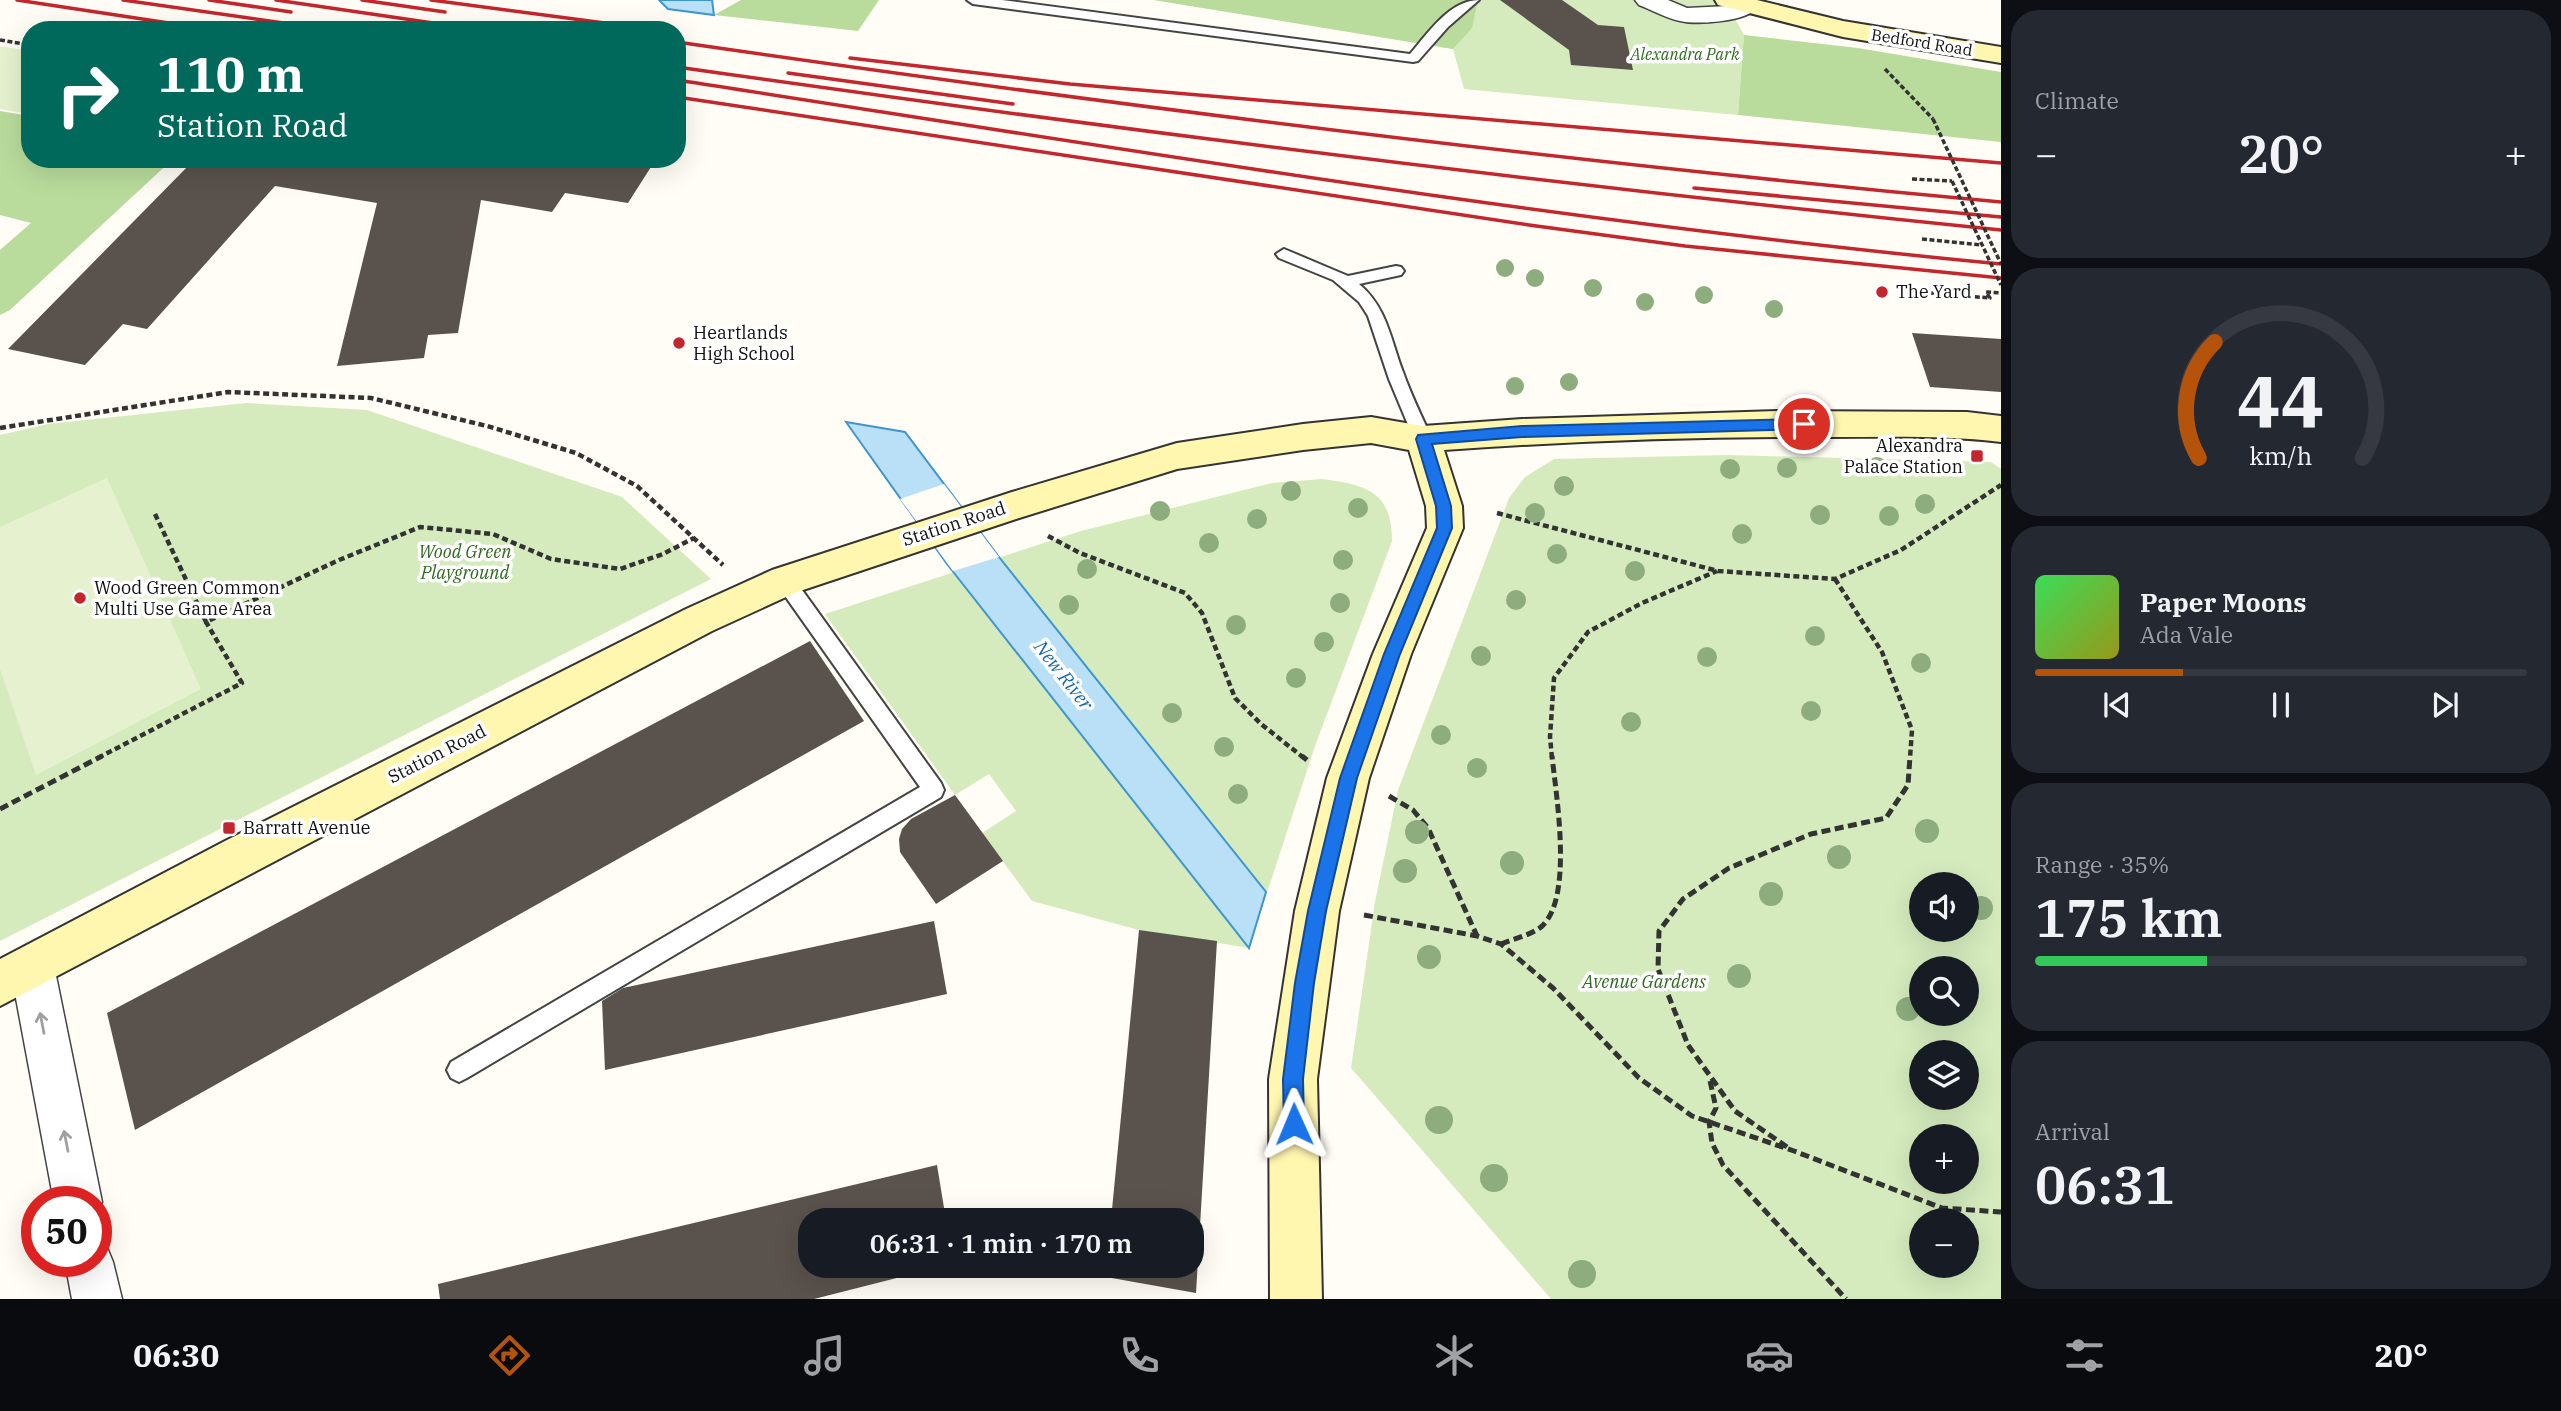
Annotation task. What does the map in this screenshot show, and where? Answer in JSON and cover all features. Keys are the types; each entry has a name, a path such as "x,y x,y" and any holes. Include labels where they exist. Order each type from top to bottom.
{"main road":[{"name":"Bedford Road","path":"1736,3 1843,29 2001,55"},
{"name":"Station Road","path":"16,975 253,849 699,620 785,581 971,519 1177,456 1303,436 1371,430 1423,439 1522,432 1777,424 1967,425 2001,429"},
{"path":"1296,1299 1293,1079 1305,983 1317,911 1348,778 1392,654 1445,528 1444,506 1423,439"}],"street":[{"path":"1647,0 1684,15 1732,13 1736,3"},
{"path":"16,975 74,1186"},
{"path":"92,1277 97,1299"}],"lane":[{"path":"973,0 1413,58 1443,24 1473,0"},
{"path":"1284,254 1347,281 1366,299 1423,439"},
{"path":"1347,281 1396,271"},
{"path":"459,1070 934,790 785,581"}],"path":[{"path":"0,40 21,44"},
{"path":"1877,63 1933,119 2001,264"},
{"path":"1912,179 1952,181 2001,285"},
{"path":"1922,239 1982,245"},
{"path":"1930,293 1990,298 1986,292 2001,293"},
{"path":"0,428 44,419 228,393 371,398 487,426 576,453 637,486 730,571"},
{"path":"1497,513 1718,571 1835,579 1901,550 2001,485"},
{"path":"0,808 242,683 206,622 155,514"},
{"path":"206,622 339,560 420,527 493,534 551,559 620,569 663,554 694,538"},
{"path":"1044,533 1080,554 1185,593 1202,613 1235,698 1261,724 1310,762"},
{"path":"1501,944 1540,928 1551,915 1558,888 1559,829 1550,737 1554,678 1588,632 1642,603 1718,571"},
{"path":"1794,1151 1743,1117 1709,1077 1689,1045 1658,969 1659,931 1683,899 1729,868 1811,834 1886,818 1908,785 1912,730 1882,652 1835,579"},
{"path":"1385,793 1413,810 1428,828 1477,936"},
{"path":"1358,914 1477,936 1501,944 1553,988 1639,1078 1692,1116 1794,1151 1942,1208 2001,1212"},
{"path":"1709,1077 1716,1108 1709,1122 1712,1143 1723,1165 1846,1299"}],"green space":[{"path":"741,0 879,0 858,31 714,15"},
{"name":"Alexandra Park","path":"1154,0 1725,0 1744,35 1738,115 1464,89 1453,49"},
{"path":"1154,0 1478,0 1472,28 1453,49"},
{"path":"1744,35 1858,48 2001,72 2001,142 1738,115"},
{"path":"0,46 21,50 21,112 0,109"},
{"path":"0,111 21,114 21,168 163,168 10,310 0,315 0,250 31,223 0,215"},
{"name":"Wood Green Playground","path":"246,403 367,410 622,497 711,579 0,941 0,435 48,424"},
{"name":"Avenue Gardens","path":"1728,455 1991,462 2001,469 2001,1299 1551,1299 1351,1068 1375,902 1398,790 1509,498 1525,477 1554,459"},
{"name":"Wood Green Common Multi Use Game Area","path":"107,478 201,689 36,775 0,669 0,527"},
{"path":"1322,479 1351,484 1373,493 1387,511 1392,541 1315,746 1249,948 1139,930 1032,901 982,833 1016,811 989,774 955,795 825,614 1081,531 1272,483"}],"water":[{"path":"659,0 712,0 714,15 668,9"},
{"name":"New River","path":"846,422 905,432 999,557 1266,892 1249,948 947,564"}],"pier":[{"path":"944,484 999,557 953,571 900,499"}],"building":[{"path":"1500,0 1562,0 1598,25 1624,27 1633,70 1571,65 1569,50"},
{"path":"186,168 650,168 628,203 565,193 552,212 481,200 458,333 428,335 424,358 337,366 377,203 275,186 147,329 123,324 85,365 8,349"},
{"path":"1912,333 2001,339 2001,392 1930,387"},
{"path":"810,641 864,721 135,1130 107,1013"},
{"path":"955,795 1003,861 936,904 900,852 899,839 902,829 911,819"},
{"path":"934,921 947,994 605,1070 602,1001 623,988"},
{"path":"1139,930 1217,941 1201,1208 1112,1208"},
{"path":"937,1165 944,1208 798,1208 798,1278 897,1278 814,1299 440,1299 438,1284"},
{"path":"1112,1278 1197,1278 1196,1293"}],"railway":[{"path":"17,0 156,21"},
{"path":"123,0 269,21"},
{"path":"209,0 291,12"},
{"path":"276,0 420,21"},
{"path":"362,0 445,12"},
{"path":"431,0 590,21"},
{"path":"686,43 1338,131 1669,169 2001,202"},
{"path":"850,58 1070,84 2001,163"},
{"path":"686,68 1338,155 2001,230"},
{"path":"788,73 1013,104"},
{"path":"686,81 1503,205 1835,247 2001,264"},
{"path":"686,98 1529,225 1685,246 2001,278"},
{"path":"1694,188 2001,217"}],"place":[{"name":"The Yard","path":"1882,292"},
{"name":"Heartlands High School","path":"679,343"},
{"name":"Alexandra Palace Station","path":"1977,456"},
{"name":"Wood Green Common Multi Use Game Area","path":"80,598"},
{"name":"Barratt Avenue","path":"229,828"}],"route":[{"path":"1294,1124 1293,1079 1305,983 1317,911 1348,778 1392,654 1445,528 1444,506 1423,439 1522,432 1804,424"}]}
